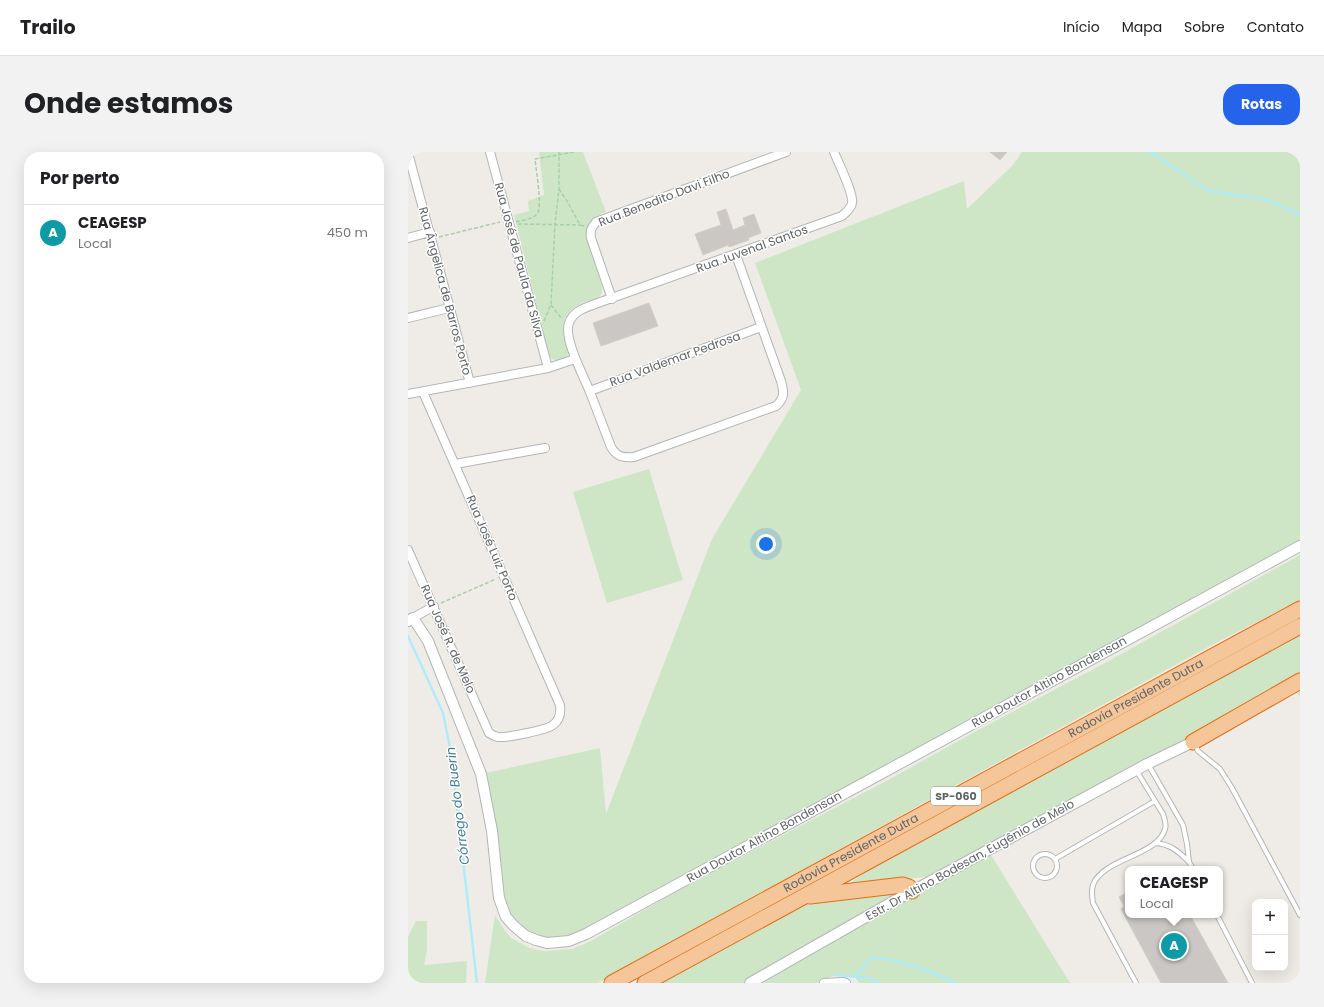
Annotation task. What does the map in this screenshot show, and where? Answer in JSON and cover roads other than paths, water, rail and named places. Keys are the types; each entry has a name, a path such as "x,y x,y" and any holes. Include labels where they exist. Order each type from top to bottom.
{"highway":[{"name":"Rodovia Presidente Dutra","path":"612,983 1300,608"},
{"name":"Rodovia Presidente Dutra","path":"645,983 1300,626"},
{"path":"1192,742 1300,681"},
{"path":"804,897 902,885 910,887 912,891"}],"street":[{"name":"Rua José de Paula da Silva","path":"490,152 510,221 548,368"},
{"name":"Rua Benedito Davi Filho","path":"612,299 591,238 590,232 596,222 786,152"},
{"name":"Rua Juvenal Santos","path":"575,359 567,331 569,323 576,312 842,216 849,210 852,203 851,196 834,152"},
{"name":"Rua Ângelica de Barros Porto","path":"408,155 431,235 470,383"},
{"path":"408,238 431,235"},
{"path":"408,394 548,368 575,359 590,391 611,447 616,454 624,458 634,457 776,406 781,401 783,395 782,387 736,255"},
{"path":"408,318 449,308"},
{"name":"Rua Valdemar Pedrosa","path":"590,391 761,327"},
{"name":"Rua José Luiz Porto","path":"423,392 560,705 561,713 559,718 554,725 547,728 499,737 489,733 486,728"},
{"path":"455,464 545,448"},
{"name":"Rua Doutor Altino Bondensan","path":"411,619 428,641 481,774 492,831 499,898 506,917 526,936 547,943 558,943 569,942 586,934 1300,546"},
{"name":"Rua José R. de Melo","path":"408,550 434,606 486,728"},
{"path":"411,619 434,606"},
{"name":"Estr. Dr Altino Bodesan, Eugênio de Melo","path":"750,983 912,891 1147,764 1192,742"},
{"path":"824,983 846,983"}],"lane":[{"path":"1192,742 1198,751 1220,769 1232,788 1300,915"},
{"path":"1147,764 1183,825 1189,862"},
{"path":"1136,770 1163,814 1166,828 1155,843 1104,870 1093,885 1091,894 1093,903 1136,983"},
{"path":"1055,859 1155,801"},
{"path":"1155,843 1170,846 1176,849 1191,866"},
{"path":"1046,854 1052,855 1055,859 1057,869 1054,874 1050,877 1044,878 1039,876 1034,867 1034,862 1037,858 1046,854"},
{"path":"1219,918 1252,983"}],"waterway":[{"path":"1150,152 1209,191 1265,199 1300,214"},
{"name":"Córrego do Buerin","path":"408,636 443,713 451,753 477,983"},
{"path":"855,977 872,958 894,960 928,971 957,983"},
{"path":"835,975 868,978 879,983"}],"place":[{"name":"CEAGESP","path":"1174,946"}]}
